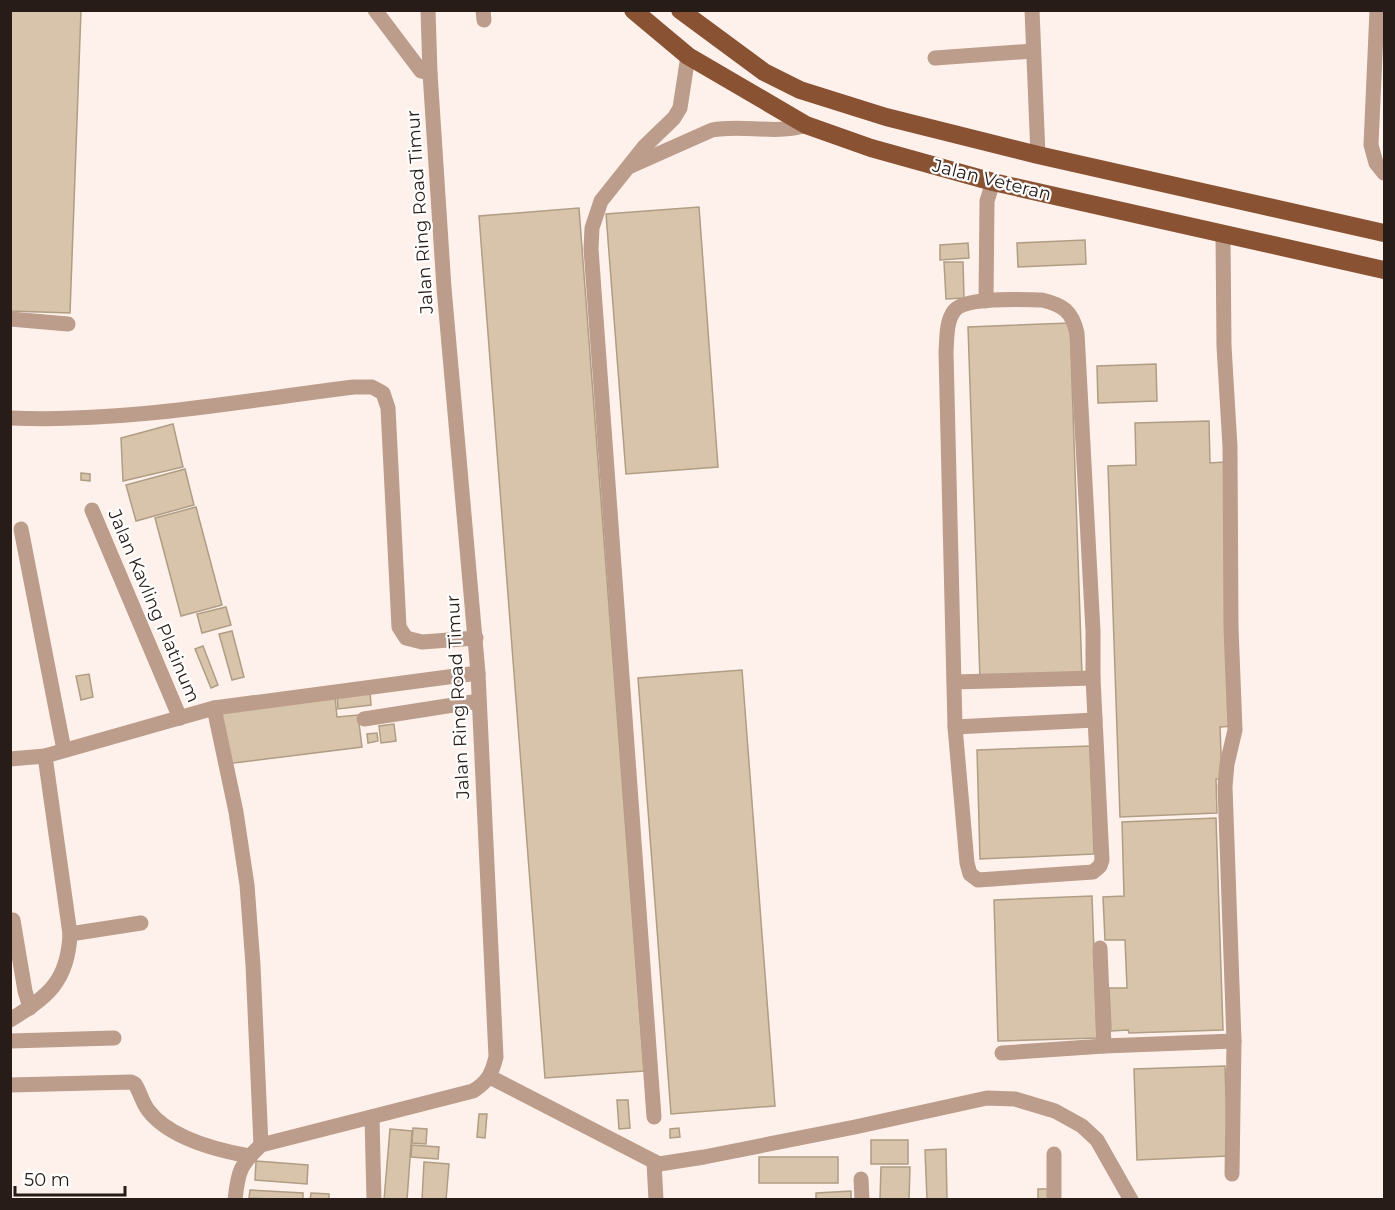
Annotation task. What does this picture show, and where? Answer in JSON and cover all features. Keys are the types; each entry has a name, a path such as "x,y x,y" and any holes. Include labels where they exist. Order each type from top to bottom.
{"main road":[{"name":"Jalan Veteran","path":"633,10 688,56 806,125 990,193 1384,270"},
{"name":"Jalan Veteran","path":"680,10 764,72 800,90 886,117 1038,155 1384,233"}],"street":[{"path":"375,10 421,70 430,73"},
{"name":"Jalan Ring Road Timur","path":"428,10 444,288 476,638 496,1057 490,1077"},
{"path":"1032,10 1038,155"},
{"path":"1377,10 1371,145 1376,163 1384,173"},
{"path":"935,58 1033,51"},
{"path":"654,1118 591,249 592,228 601,201 657,134 674,118 682,98 688,56"},
{"path":"628,167 702,134 725,128 780,131 806,125"},
{"path":"986,301 990,193"},
{"path":"1223,238 1224,346 1230,447 1235,730 1227,764 1225,786 1234,1041 1232,1173"},
{"path":"1042,300 1054,303 1070,313 1075,323 1092,608 1093,678 1102,854 1100,866 1093,872 984,880 974,878 968,869 954,682 946,352 947,327 954,311 959,307 986,301 1042,300"},
{"path":"10,319 68,324"},
{"path":"10,418 57,420 132,414 354,387 372,387 383,393 388,408 399,627 406,638 422,642 476,638"},
{"name":"Jalan Kavling Platinum","path":"92,510 180,718"},
{"path":"21,529 64,750"},
{"path":"10,759 45,756 214,708 478,673"},
{"path":"954,682 1093,678"},
{"path":"364,719 479,701"},
{"path":"214,708 236,812 247,885 261,1145"},
{"path":"956,727 1095,720"},
{"path":"10,1020 50,992 69,954 70,934 45,756"},
{"path":"13,920 30,1008"},
{"path":"70,934 141,923"},
{"path":"1100,948 1104,1046"},
{"path":"10,1041 114,1038"},
{"path":"1002,1053 1234,1041"},
{"path":"235,1200 238,1173 249,1156 261,1145 473,1091 490,1077 654,1162 664,1164 855,1127 987,1098 1015,1099 1055,1111 1082,1126 1096,1140 1131,1200"},
{"path":"10,1085 130,1082 135,1084 152,1114 174,1130 202,1146 249,1156"},
{"path":"372,1117 374,1200"},
{"path":"1054,1154 1054,1200"},
{"path":"654,1162 656,1200"},
{"path":"861,1179 862,1200"}],"building":[{"path":"10,10 81,10 70,313 10,311"},
{"path":"699,207 718,467 626,474 606,214"},
{"path":"579,208 644,1071 545,1078 479,216"},
{"path":"1085,240 1086,264 1018,267 1017,243"},
{"path":"968,243 969,258 940,260 940,245"},
{"path":"944,262 963,262 964,298 946,299"},
{"path":"1070,323 1082,675 980,679 968,327"},
{"path":"1156,364 1157,401 1098,403 1097,366"},
{"path":"1209,421 1210,463 1224,462 1233,726 1220,727 1222,779 1216,779 1217,813 1120,817 1108,466 1136,465 1135,423"},
{"path":"173,424 183,467 123,481 121,438"},
{"path":"185,469 194,505 136,521 126,485"},
{"path":"81,473 90,474 90,481 81,480"},
{"path":"196,507 222,605 181,616 155,518"},
{"path":"226,607 231,625 202,633 197,614"},
{"path":"232,631 244,677 232,680 219,634"},
{"path":"203,646 218,685 211,688 195,649"},
{"path":"742,670 775,1106 671,1114 638,678"},
{"path":"89,674 93,697 81,700 76,676"},
{"path":"370,691 371,705 338,709 337,695"},
{"path":"335,696 337,717 358,715 362,747 226,764 220,711"},
{"path":"394,724 396,741 381,743 379,726"},
{"path":"377,733 378,741 368,743 367,734"},
{"path":"1090,746 1094,854 980,859 977,750"},
{"path":"1216,818 1223,1030 1129,1033 1128,1030 1111,1031 1109,988 1127,988 1125,940 1105,940 1103,897 1124,896 1122,822"},
{"path":"1092,896 1097,1038 998,1041 994,900"},
{"path":"1225,1066 1228,1156 1137,1160 1134,1069"},
{"path":"617,1100 628,1100 630,1128 619,1129"},
{"path":"479,1114 487,1114 485,1138 477,1137"},
{"path":"413,1128 427,1129 426,1144 412,1143"},
{"path":"679,1128 680,1137 670,1138 670,1129"},
{"path":"390,1129 412,1131 407,1200 384,1200"},
{"path":"871,1140 908,1140 908,1164 871,1164"},
{"path":"412,1145 439,1147 438,1159 411,1157"},
{"path":"946,1149 947,1200 927,1200 925,1150"},
{"path":"759,1157 838,1157 838,1183 759,1183"},
{"path":"256,1161 308,1165 307,1184 255,1180"},
{"path":"424,1162 449,1164 446,1200 422,1200"},
{"path":"881,1167 910,1167 909,1200 880,1200"},
{"path":"1038,1189 1050,1189 1051,1200 1038,1200"},
{"path":"250,1190 303,1193 303,1200 249,1198"},
{"path":"851,1191 851,1200 816,1200 816,1193"},
{"path":"311,1193 329,1194 329,1200 310,1200"}]}
